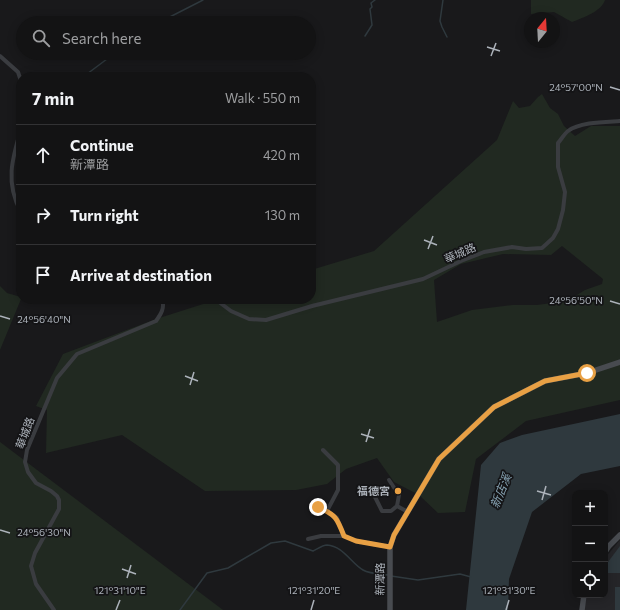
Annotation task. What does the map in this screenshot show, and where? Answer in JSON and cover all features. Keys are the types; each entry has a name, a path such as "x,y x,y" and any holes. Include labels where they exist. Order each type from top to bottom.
{"street":[{"path":"0,56 18,72"},
{"name":"華城路","path":"222,304 231,311 249,319 266,320 312,306 423,279 484,252 512,247 526,249 542,248 553,238 558,229 563,210 565,192 558,167 558,144 568,131 598,122 620,120"},
{"path":"16,146 13,157 11,178 16,198"},
{"name":"華城路","path":"54,610 36,584 31,566 35,553 58,509 60,500 51,490 36,483 28,472 25,462 27,450 52,389 65,366 77,354 156,321 163,310 164,304"},
{"name":"新潭路","path":"390,610 390,547 394,535 439,459 494,407 545,381 587,373 620,362"},
{"path":"323,450 338,464 338,490 327,511"},
{"path":"375,497 382,511 391,511 397,506 399,495 389,480"},
{"path":"397,506 408,512"},
{"path":"313,513 318,507 337,518 344,536"},
{"path":"608,548 620,535"},
{"path":"308,539 321,536 344,536 356,541 390,547"},
{"path":"582,610 584,598"}],"shaded area":[{"path":"531,0 605,0 600,8 572,22 560,15 560,12 531,12"},
{"path":"542,94 550,108 558,114 564,126 575,136 591,126 620,126 620,400 526,421 476,459 465,512 438,513 419,495 394,482 377,458 346,469 327,484 296,490 205,491 122,435 46,453 47,410 36,406 63,354 156,319 203,304 316,304 316,268 374,251 497,140 513,101 519,108 530,106","holes":["562,246 603,279 602,284 585,290 567,301 472,310 437,322 434,280 461,264 503,254 551,255"]},
{"path":"0,286 7,293 16,296 16,304 19,304 0,350"},
{"path":"0,442 223,610 0,610"},
{"path":"620,540 620,610 584,610 586,598 608,598 608,554"}],"water":[{"name":"新店溪","path":"620,414 620,466 581,474 532,512 509,579 508,610 466,610 481,465 500,443 522,435"},
{"path":"620,546 620,573 608,573 608,562"},
{"path":"615,587 620,587 620,610 615,610"}],"waterway":[{"path":"172,16 203,0"},
{"path":"365,36 372,25 370,9 372,7 371,3 375,0"},
{"path":"443,0 440,21 447,37"},
{"path":"90,72 106,60"},
{"path":"180,610 207,573 228,568 271,543 285,541 313,551 325,545 333,546 338,548 363,570 388,575"},
{"path":"391,576 418,580 460,574 471,577"}],"place":[{"name":"福德宮","path":"398,491"}],"route":[{"path":"318,507 337,518 344,536 356,541 390,547 394,535 439,459 494,407 545,381 587,373"}]}
